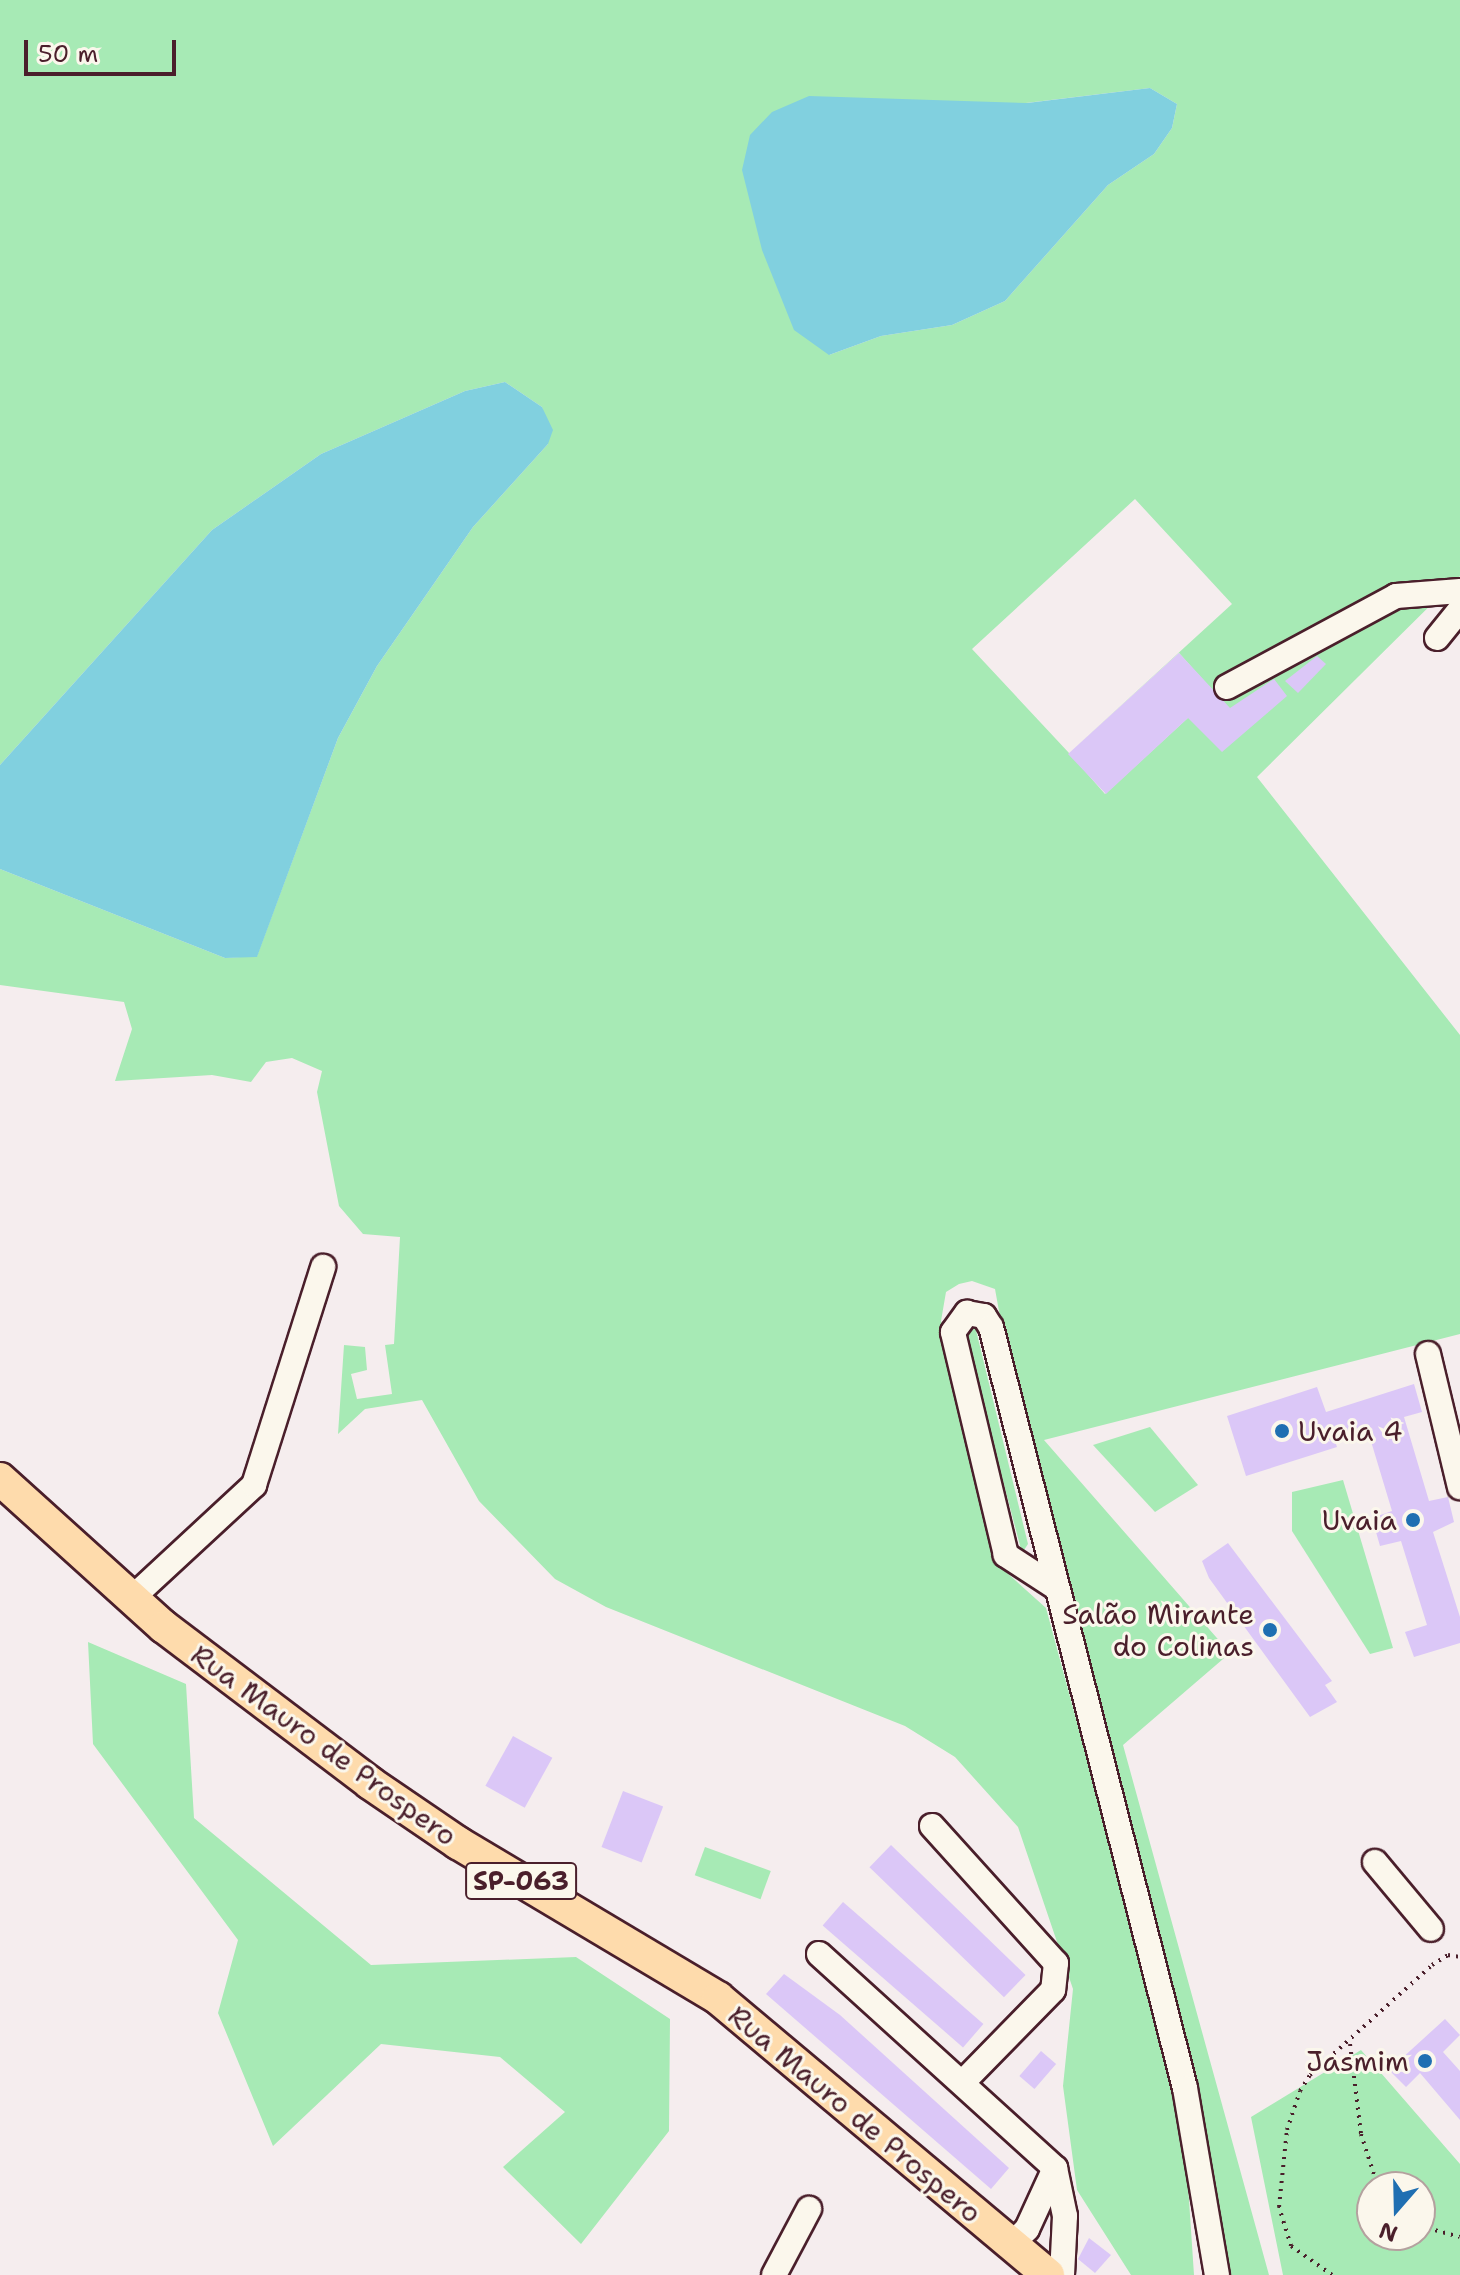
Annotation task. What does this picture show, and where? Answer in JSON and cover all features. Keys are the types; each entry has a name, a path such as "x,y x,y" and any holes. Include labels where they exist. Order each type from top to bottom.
{"main road":[{"name":"Rua Mauro de Prospero","path":"0,1479 131,1599 458,1843 718,1998 1048,2275"}],"street":[{"path":"1227,687 1396,596 1460,591"},
{"path":"1437,638 1460,610"},
{"path":"131,1599 254,1485 323,1267"},
{"path":"1055,1587 1006,1555 953,1332 967,1313 984,1316 991,1327 1185,2088 1217,2275"},
{"path":"1428,1354 1460,1487"},
{"path":"932,1826 1056,1963 1053,1990 965,2080"},
{"path":"1375,1862 1431,1929"},
{"path":"819,1954 965,2080 1055,2168 1065,2216 1062,2275"},
{"path":"1010,2246 1027,2229 1055,2168"},
{"path":"774,2275 809,2209"}],"path":[{"path":"1332,2275 1291,2246 1283,2228 1280,2182 1300,2091 1310,2075 1350,2044 1371,2017 1440,1958 1460,1957"},
{"path":"1350,2044 1361,2134 1373,2171"},
{"path":"1436,2230 1460,2237"}],"green space":[{"path":"0,0 1460,0 1460,576 1257,777 1460,1035 1460,1334 1044,1440 1230,1653 1123,1745 1269,2275 1219,2275 1207,2135 1022,1439 995,1289 972,1281 959,1284 946,1292 941,1321 996,1563 1046,1608 1173,2078 1185,2140 1194,2275 1131,2275 1077,2190 1063,2086 1073,1989 1018,1827 955,1757 905,1726 606,1607 555,1579 479,1501 422,1400 365,1409 338,1434 344,1345 365,1347 367,1370 351,1374 357,1399 392,1394 385,1345 394,1344 400,1237 363,1234 339,1206 317,1092 322,1071 292,1058 266,1062 251,1082 212,1075 115,1081 132,1029 124,1002 0,985 0,869 225,958 257,956 338,738 377,666 473,527 548,444 542,407 505,382 465,391 321,454 212,530 0,765","holes":["1150,88 1177,104 1172,128 1154,154 1108,185 1005,301 952,325 881,336 829,355 1026,103","1135,499 1232,604 1069,753 972,649","1179,653 1215,693 1105,794 1069,753"]},
{"path":"975,1326 1028,1544 1022,1553 964,1333"},
{"path":"1150,1427 1198,1485 1155,1512 1093,1445"},
{"path":"1343,1480 1393,1648 1370,1654 1292,1531 1292,1492"},
{"path":"88,1642 186,1684 194,1818 371,1965 576,1957 670,2019 669,2131 581,2244 503,2167 565,2112 500,2057 381,2044 273,2146 218,2013 238,1940 93,1744"},
{"path":"705,1847 771,1871 761,1899 695,1875"},
{"path":"1361,2050 1460,2164 1460,2275 1283,2275 1251,2117"}],"water":[{"path":"1150,88 1177,104 1172,128 1154,154 1108,185 1005,301 952,325 881,336 829,355 794,330 762,250 742,170 750,135 772,112 809,96 1027,103"},
{"path":"505,382 542,407 553,430 548,444 473,527 377,666 338,738 257,957 225,958 0,869 0,765 212,530 321,454 465,391"}],"building":[{"path":"1179,653 1230,708 1274,679 1287,696 1222,752 1188,718 1106,794 1068,754"},
{"path":"1317,656 1326,664 1298,693 1285,681"},
{"name":"Uvaia","path":"1414,1384 1422,1412 1404,1417 1429,1501 1448,1497 1454,1522 1433,1532 1460,1617 1460,1643 1414,1657 1405,1632 1427,1625 1401,1541 1380,1546 1372,1518 1392,1511 1367,1428 1334,1438 1337,1447 1246,1476 1227,1416 1317,1387 1326,1412"},
{"name":"Salão Mirante do Colinas","path":"1228,1543 1332,1681 1325,1685 1337,1702 1310,1717 1209,1578 1202,1561"},
{"path":"513,1736 552,1758 525,1808 485,1786"},
{"path":"623,1791 663,1806 642,1862 601,1847"},
{"path":"891,1845 1026,1975 1004,1997 869,1867"},
{"path":"843,1902 983,2024 963,2047 823,1925"},
{"path":"784,1974 840,2015 1009,2168 991,2189 766,1994"},
{"name":"Jasmim","path":"1445,2019 1460,2035 1443,2052 1460,2071 1460,2120 1420,2073 1406,2087 1389,2070"},
{"path":"1041,2051 1056,2064 1034,2089 1019,2076"},
{"path":"1089,2238 1111,2255 1095,2273 1078,2259"}],"place":[{"name":"Uvaia 4","path":"1282,1431"},
{"name":"Uvaia","path":"1413,1520"},
{"name":"Salão Mirante do Colinas","path":"1270,1630"},
{"name":"Jasmim","path":"1425,2061"}]}
